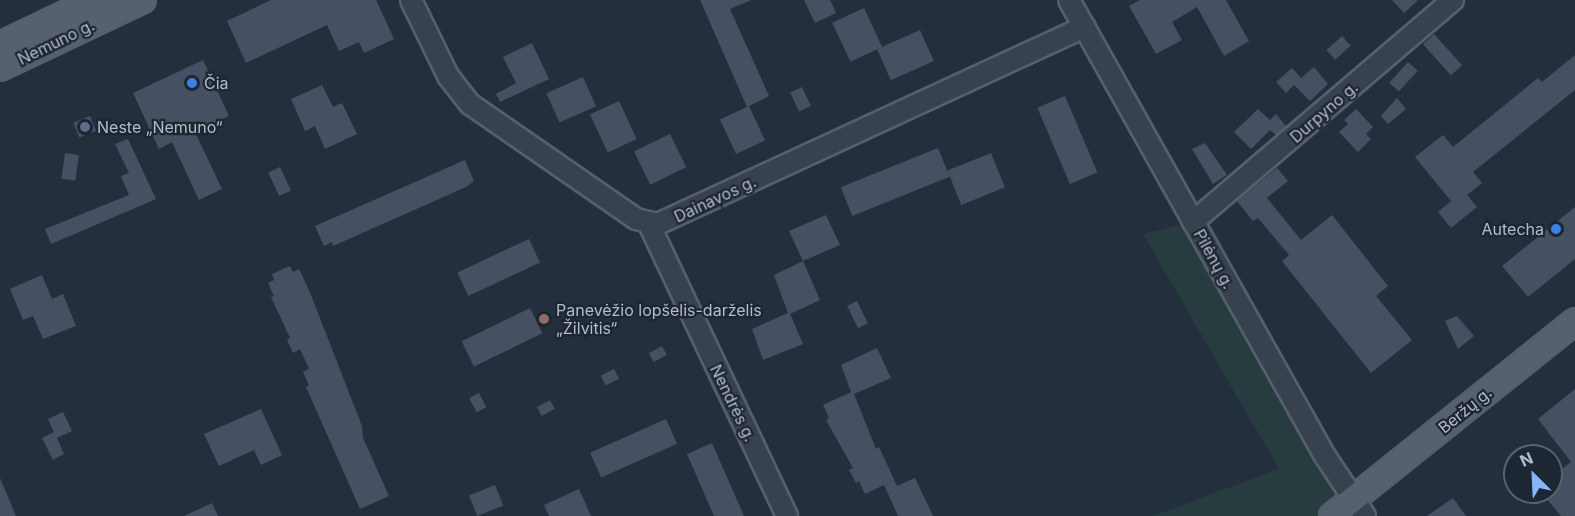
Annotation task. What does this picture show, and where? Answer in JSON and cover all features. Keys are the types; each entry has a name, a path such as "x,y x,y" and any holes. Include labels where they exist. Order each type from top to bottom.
{"main road":[{"name":"Nemuno g.","path":"0,45 94,0"},
{"name":"Nemuno g.","path":"0,68 143,0"},
{"name":"Beržų g.","path":"1332,516 1360,508 1575,321"}],"street":[{"path":"411,0 448,76 470,104 578,180 649,224"},
{"name":"Pilėnų g.","path":"1069,0 1325,456 1360,508"},
{"name":"Durpyno g.","path":"1193,222 1453,0"},
{"name":"Dainavos g.","path":"649,224 665,223 1085,27"},
{"name":"Nendrės g.","path":"649,224 788,516"}],"green space":[{"path":"1193,222 1355,499 1332,516 1153,516 1279,469 1143,234"}],"building":[{"path":"271,0 376,0 394,39 364,53 359,42 339,51 327,25 246,63 227,21"},
{"path":"700,0 751,0 730,9 769,96 747,107"},
{"path":"804,0 830,0 836,13 815,23"},
{"path":"1140,0 1226,0 1249,41 1224,56 1197,7 1172,22 1182,40 1156,54 1129,6"},
{"path":"1392,0 1418,0 1404,13"},
{"path":"864,8 882,47 850,62 832,23"},
{"path":"920,30 934,61 891,80 877,49"},
{"path":"1434,34 1462,65 1451,75 1423,44"},
{"path":"1342,36 1351,46 1335,60 1326,50"},
{"path":"532,43 549,79 500,102 496,94 516,83 503,57"},
{"path":"1575,55 1575,90 1473,172 1482,183 1467,195 1477,207 1451,228 1438,212 1451,201 1415,157 1443,135 1453,147 1538,78 1542,82"},
{"path":"203,60 229,116 195,132 222,189 199,200 172,142 159,149 133,93"},
{"path":"1408,62 1418,71 1399,92 1389,83"},
{"path":"1314,67 1328,84 1310,101 1294,85 1286,93 1276,82 1292,68 1301,78"},
{"path":"583,77 596,106 559,123 546,93"},
{"path":"322,85 333,107 342,103 357,134 325,149 315,126 305,131 291,99"},
{"path":"802,87 811,106 799,112 790,92"},
{"path":"1065,96 1097,172 1070,184 1037,108"},
{"path":"1397,98 1406,109 1388,124 1381,116"},
{"path":"619,101 637,139 608,153 590,115"},
{"path":"749,106 765,140 736,154 720,120"},
{"path":"1258,109 1270,120 1276,114 1286,126 1276,135 1270,130 1251,149 1234,132"},
{"path":"1356,109 1373,127 1366,134 1371,139 1358,152 1339,132 1348,124 1344,120"},
{"path":"90,116 96,131 79,138 73,123"},
{"path":"670,134 686,167 650,185 634,152"},
{"path":"128,139 156,199 51,244 45,229 129,195 121,176 129,173 115,144"},
{"path":"1205,143 1227,175 1213,184 1192,149"},
{"path":"938,148 950,177 852,216 841,187"},
{"path":"65,153 79,155 75,181 61,179"},
{"path":"991,153 1005,187 961,205 947,171"},
{"path":"465,160 474,181 466,187 333,246 332,242 324,246 315,226"},
{"path":"280,167 291,191 279,196 268,172"},
{"path":"1277,168 1288,181 1267,198 1301,240 1332,215 1388,286 1376,296 1412,340 1371,373 1282,261 1289,255 1258,218 1253,221 1237,201"},
{"path":"1575,207 1575,259 1528,297 1502,266"},
{"path":"826,215 840,245 803,261 789,231"},
{"path":"529,239 540,263 468,296 457,272"},
{"path":"803,261 820,300 790,314 803,344 763,360 752,329 788,313 774,275"},
{"path":"290,266 293,272 299,269 309,290 362,426 363,438 389,496 360,509 306,387 309,385 303,372 309,369 300,349 293,353 287,340 290,338 271,297 274,296 268,283 274,280 272,274"},
{"path":"42,275 52,299 63,294 76,326 43,339 33,316 23,320 10,289"},
{"path":"857,301 868,323 858,328 847,306"},
{"path":"530,308 542,333 474,366 462,341"},
{"path":"1457,316 1474,336 1458,349 1445,321"},
{"path":"662,346 667,355 654,362 649,353"},
{"path":"877,348 891,378 854,394 876,449 879,447 897,486 915,478 933,516 898,516 884,485 865,494 859,481 856,483 849,470 853,468 826,420 829,418 823,405 851,392 841,365"},
{"path":"614,369 619,379 606,386 601,376"},
{"path":"1575,389 1575,516 1561,516 1551,504 1563,504 1563,468 1571,462 1563,452 1563,444 1557,444 1538,419"},
{"path":"479,393 486,407 476,412 469,398"},
{"path":"550,400 555,409 542,416 537,407"},
{"path":"261,409 282,455 261,465 254,450 219,466 204,434"},
{"path":"63,412 72,431 57,438 64,454 53,460 42,438 54,432 48,419"},
{"path":"666,419 677,444 601,477 590,453"},
{"path":"712,443 744,516 714,516 687,454"},
{"path":"0,478 16,516 0,516"},
{"path":"495,485 503,505 477,516 469,495"},
{"path":"579,489 591,516 549,516 544,505"},
{"path":"1453,498 1466,516 1427,516"},
{"path":"212,503 218,516 184,516"}],"place":[{"name":"Čia","path":"192,83"},
{"name":"Neste „Nemuno“","path":"85,127"},
{"name":"Autecha","path":"1556,229"},
{"name":"Panevėžio lopšelis-darželis „Žilvitis“","path":"544,319"}]}
